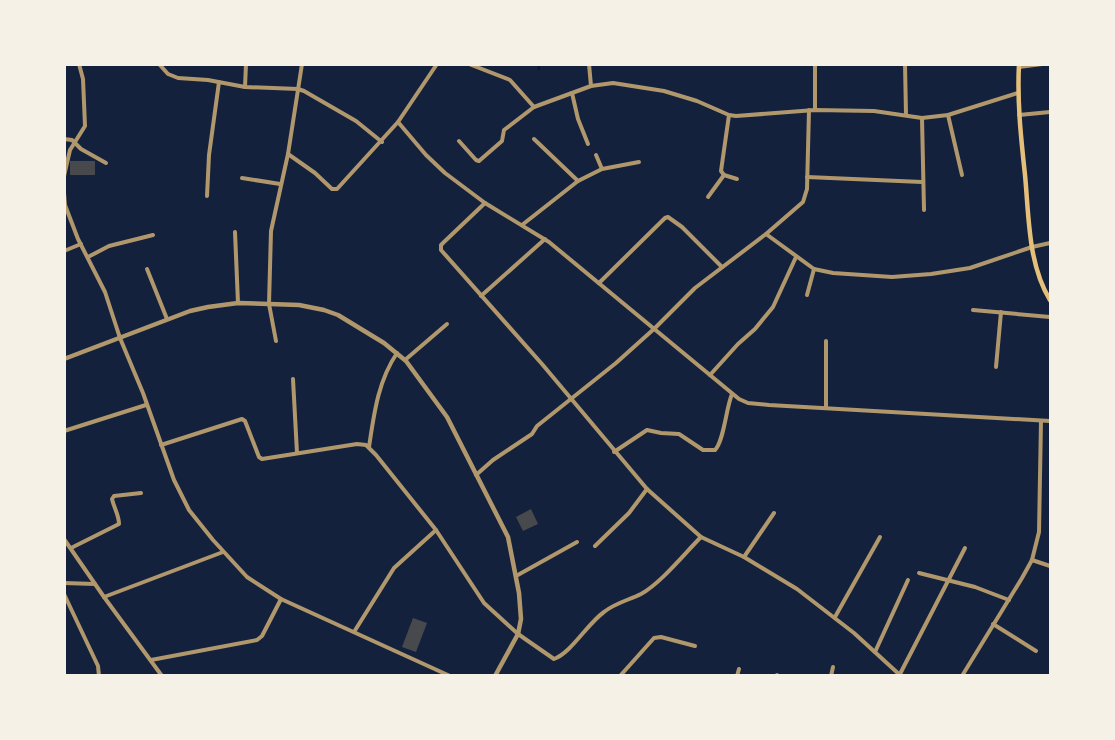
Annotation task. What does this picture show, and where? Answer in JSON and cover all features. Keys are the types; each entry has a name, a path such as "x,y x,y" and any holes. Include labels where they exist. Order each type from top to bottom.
{"main road":[{"path":"1019,66 1019,115 1032,247 1040,280 1050,300"}],"street":[{"path":"64,176 67,158 82,132 85,121 79,64"},
{"path":"159,64 168,74 178,78 245,87 298,89 356,121 382,142"},
{"path":"245,87 246,64"},
{"path":"276,341 269,304 271,231 288,153 302,64"},
{"path":"288,153 315,172 334,190 340,187 398,122 437,64"},
{"path":"470,64 510,80 534,107"},
{"path":"589,64 591,86"},
{"path":"815,64 815,110"},
{"path":"905,64 906,115"},
{"path":"1019,66 1042,64"},
{"path":"207,196 209,155 219,82"},
{"path":"459,141 479,161 502,141 504,130 534,107 591,86 613,83 664,91 697,101 729,115 815,110 874,111 922,118 948,115 1018,93"},
{"path":"572,93 578,119 588,144"},
{"path":"476,475 493,460 532,434 537,426 656,328 673,309 802,202 807,189 809,110"},
{"path":"1019,115 1050,112"},
{"path":"724,175 721,165 729,115"},
{"path":"948,115 962,175"},
{"path":"922,118 924,210"},
{"path":"398,122 445,173 485,203 545,239 656,328 732,393 748,403 1050,421"},
{"path":"64,139 70,139 81,149 106,163"},
{"path":"534,139 578,181"},
{"path":"596,155 602,169"},
{"path":"522,225 578,181 602,169 639,162"},
{"path":"724,175 737,179"},
{"path":"708,197 724,175"},
{"path":"807,177 922,182"},
{"path":"242,178 280,184"},
{"path":"64,193 65,205 105,292 174,480 189,510 247,577 281,599 450,675"},
{"path":"485,203 444,242 440,247 441,250 647,489 701,537 744,557 797,589 835,617 901,675 965,548"},
{"path":"599,283 668,217 682,226 722,267"},
{"path":"235,232 238,303"},
{"path":"766,234 814,269 833,273 892,277 970,268 1050,243"},
{"path":"88,258 109,246 153,235"},
{"path":"481,296 545,239"},
{"path":"64,251 81,244"},
{"path":"710,375 769,312 796,257"},
{"path":"147,269 167,319"},
{"path":"807,295 814,269"},
{"path":"64,359 167,319 208,307 238,303 299,305 338,315 398,352 447,417 508,537 516,576 521,620 518,634 495,675"},
{"path":"973,309 1050,317"},
{"path":"996,367 1001,312"},
{"path":"405,360 447,324"},
{"path":"826,341 826,408"},
{"path":"369,447 374,413 384,378 398,352"},
{"path":"293,379 297,453"},
{"path":"615,452 647,430 679,434 704,450 715,450 720,443 732,393"},
{"path":"64,431 146,405"},
{"path":"161,445 242,419 245,421 260,458 357,444 369,447 436,530 484,603 518,634 550,658 557,658 602,613 623,600 642,594 701,537"},
{"path":"962,675 1032,560 1039,532 1041,421"},
{"path":"595,546 624,519 647,489"},
{"path":"71,548 119,524 113,504 114,496 141,493"},
{"path":"744,557 774,513"},
{"path":"354,632 394,568 436,530"},
{"path":"835,617 880,537"},
{"path":"64,539 161,675"},
{"path":"516,576 577,542"},
{"path":"104,597 223,552"},
{"path":"1032,560 1050,566"},
{"path":"919,573 950,580 1008,600"},
{"path":"875,652 908,580"},
{"path":"64,583 96,584"},
{"path":"64,594 98,666 99,675"},
{"path":"151,660 257,640 262,636 281,599"},
{"path":"993,624 1035,651"},
{"path":"620,675 654,638 661,637 695,646"},
{"path":"831,675 833,667"},
{"path":"737,675 739,669"}],"building":[{"path":"70,161 95,161 95,175 70,175"},
{"path":"531,509 538,524 523,531 516,517"},
{"path":"413,618 427,623 416,652 402,647"}],"waterway":[{"path":"538,64 539,69"}]}
